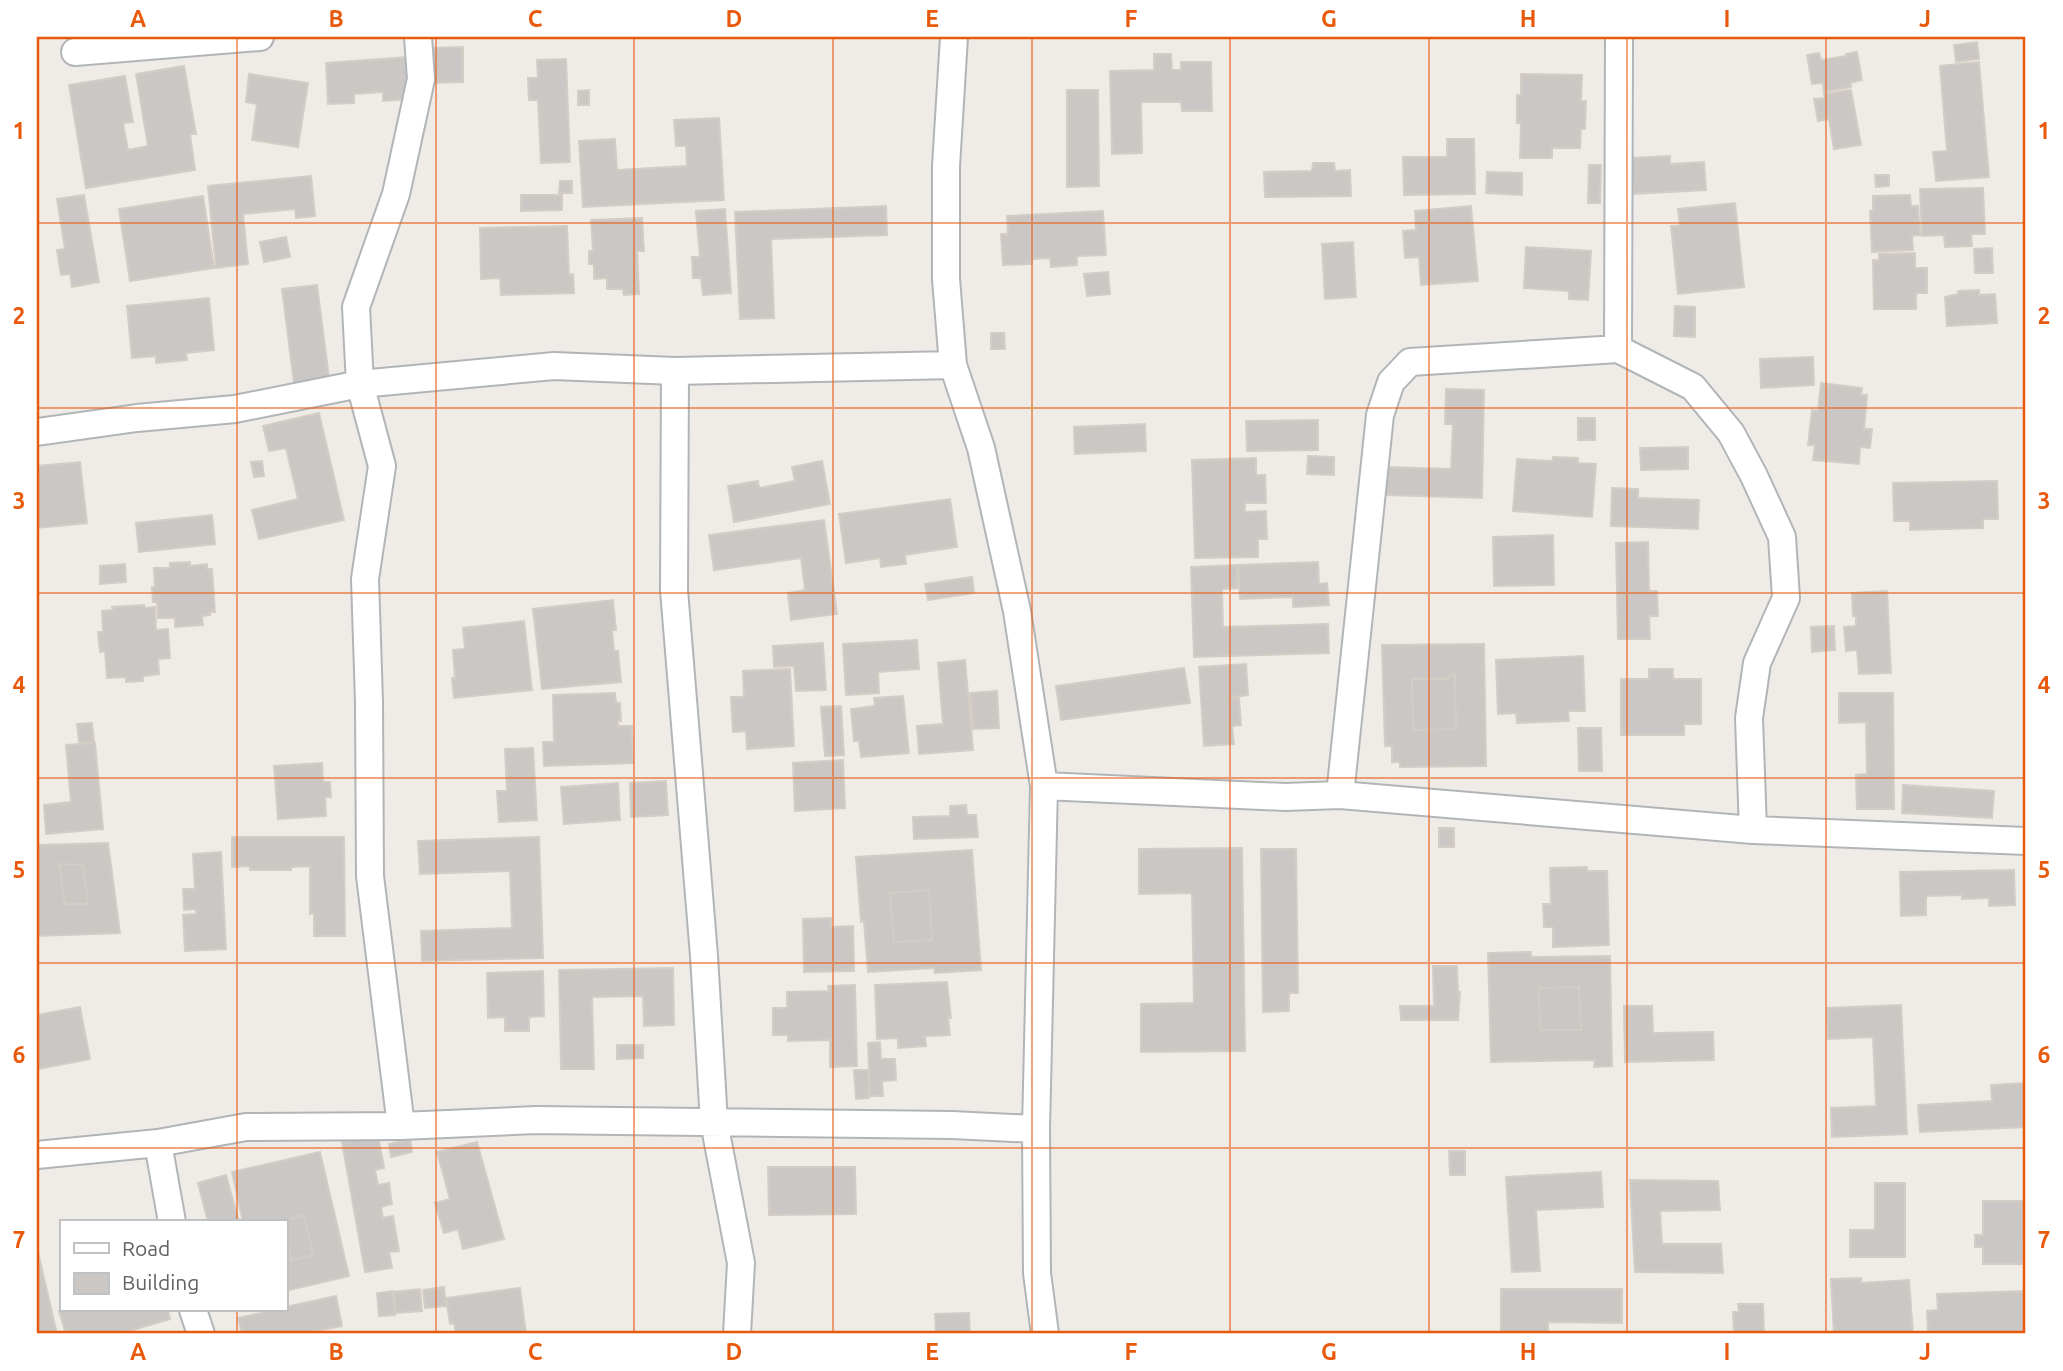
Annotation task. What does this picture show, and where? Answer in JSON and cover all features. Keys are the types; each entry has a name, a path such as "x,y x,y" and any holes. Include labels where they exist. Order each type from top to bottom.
{"street":[{"path":"75,52 260,37"},
{"path":"401,1126 370,876 365,579 382,466 360,384 356,307 396,194 421,79 418,37"},
{"path":"954,37 946,166 946,267 953,365 981,448 1017,611 1044,786 1036,1129 1037,1273 1045,1334"},
{"path":"1618,349 1619,37"},
{"path":"1340,794 1380,415 1391,382 1410,362 1618,349 1693,387 1731,433 1782,537 1786,598 1757,663 1749,718 1753,830"},
{"path":"37,432 137,418 235,409 360,384 554,366 675,371 953,365"},
{"path":"675,371 674,590 704,956 714,1122 741,1263 737,1334"},
{"path":"1044,786 1285,797 1340,794 1753,830 2026,841"},
{"path":"37,1155 159,1143 246,1127 401,1126 536,1120 952,1125 1036,1129"},
{"path":"159,1143 172,1220"},
{"path":"194,1312 201,1334"}],"building":[{"path":"1977,42 1979,59 1956,62 1954,45"},
{"path":"463,47 463,82 428,83 428,48"},
{"path":"1857,52 1862,80 1850,83 1851,87 1824,92 1823,83 1812,84 1807,55 1819,53 1821,60"},
{"path":"1154,54 1171,54 1172,70 1181,70 1181,62 1211,62 1212,111 1182,111 1181,102 1141,102 1142,153 1112,154 1110,71 1154,70"},
{"path":"407,57 410,99 383,101 383,92 354,94 354,103 328,104 326,63"},
{"path":"566,59 570,162 541,163 538,100 529,100 528,78 538,78 537,60"},
{"path":"1979,62 1989,177 1936,181 1933,152 1947,151 1940,66"},
{"path":"184,66 196,134 190,134 195,170 86,188 69,85 125,76 133,122 123,123 128,150 148,146 136,74"},
{"path":"249,74 308,83 298,147 252,140 257,104 246,102"},
{"path":"1521,74 1582,75 1581,101 1586,101 1585,129 1581,129 1580,148 1552,148 1552,158 1520,158 1521,123 1517,123 1517,95 1521,95"},
{"path":"589,90 589,105 578,105 578,91"},
{"path":"1067,90 1098,90 1099,186 1067,187"},
{"path":"1851,90 1861,145 1834,149 1829,119 1818,121 1814,99 1825,98 1824,94"},
{"path":"719,118 724,200 583,207 579,141 615,139 617,170 687,166 686,146 676,146 674,120"},
{"path":"1447,139 1474,139 1475,194 1404,195 1403,157 1447,157"},
{"path":"1670,156 1670,164 1704,162 1706,190 1633,194 1631,158"},
{"path":"1313,163 1334,163 1335,171 1350,170 1351,196 1265,197 1264,172 1312,171"},
{"path":"1589,165 1601,165 1600,203 1588,203"},
{"path":"1487,172 1522,173 1522,195 1486,193"},
{"path":"1875,175 1889,175 1889,186 1876,187"},
{"path":"311,176 315,216 296,218 295,209 243,214 248,264 216,268 208,186"},
{"path":"560,181 572,181 572,193 559,193"},
{"path":"1983,188 1985,234 1971,234 1972,246 1945,247 1944,235 1922,236 1920,189"},
{"path":"84,195 99,282 72,287 70,274 61,275 57,250 65,249 57,199"},
{"path":"521,195 562,195 562,210 521,211"},
{"path":"1910,195 1911,206 1918,206 1920,235 1912,236 1913,250 1872,252 1870,211 1873,211 1873,196"},
{"path":"203,196 214,268 130,281 119,209"},
{"path":"1735,203 1744,287 1678,294 1671,226 1680,226 1678,209"},
{"path":"886,206 887,235 771,239 774,318 740,319 735,212"},
{"path":"1471,206 1478,281 1421,285 1419,257 1405,258 1403,231 1416,230 1415,211"},
{"path":"725,209 731,293 703,295 701,278 693,278 692,257 700,257 696,211"},
{"path":"1103,211 1106,255 1077,256 1077,265 1051,267 1050,258 1032,259 1032,264 1003,265 1001,234 1008,234 1007,216"},
{"path":"642,218 644,251 637,251 639,294 624,295 623,289 607,289 607,278 594,279 594,264 589,264 589,251 593,251 591,220"},
{"path":"567,226 569,275 573,274 574,293 501,295 500,278 481,279 480,228"},
{"path":"286,237 290,257 264,262 260,242"},
{"path":"1353,242 1356,297 1325,299 1322,244"},
{"path":"1526,247 1591,251 1588,300 1569,299 1569,291 1524,288"},
{"path":"1992,248 1993,273 1975,273 1974,249"},
{"path":"1915,253 1915,268 1927,268 1927,293 1916,293 1916,309 1874,309 1873,260 1879,260 1879,254"},
{"path":"1108,272 1110,294 1087,296 1084,274"},
{"path":"317,285 329,378 294,383 282,289"},
{"path":"1979,290 1979,295 1995,294 1997,323 1947,326 1945,297 1958,294 1958,291"},
{"path":"209,298 214,350 186,353 187,360 156,363 156,356 132,358 127,306"},
{"path":"1675,306 1695,307 1695,337 1674,336"},
{"path":"991,333 1004,333 1005,349 991,349"},
{"path":"1813,357 1814,385 1761,388 1760,359"},
{"path":"1821,383 1862,388 1861,395 1867,395 1864,429 1872,429 1870,448 1860,447 1859,464 1813,460 1815,445 1808,445 1812,410 1818,411"},
{"path":"1446,389 1484,390 1482,498 1386,495 1387,467 1451,469 1453,424 1445,424"},
{"path":"319,413 344,520 259,539 252,510 298,499 286,448 269,451 263,426"},
{"path":"1578,418 1595,418 1595,440 1578,440"},
{"path":"1318,420 1318,450 1247,451 1246,421"},
{"path":"1145,424 1146,451 1075,454 1074,427"},
{"path":"1688,447 1688,469 1641,470 1640,448"},
{"path":"1308,456 1334,457 1334,475 1307,474"},
{"path":"1553,457 1578,458 1578,463 1596,464 1592,517 1513,511 1517,459 1553,461"},
{"path":"1256,458 1256,475 1265,475 1266,503 1245,503 1245,512 1266,511 1267,539 1258,539 1258,557 1195,558 1192,460"},
{"path":"262,461 264,476 254,477 251,462"},
{"path":"822,461 830,504 734,522 728,486 758,481 759,488 795,481 792,467"},
{"path":"80,462 87,523 37,528 37,466"},
{"path":"1997,481 1998,519 1983,519 1983,528 1910,530 1910,521 1894,521 1893,483"},
{"path":"1612,488 1638,489 1638,498 1699,500 1698,529 1611,526"},
{"path":"950,499 957,547 905,555 906,564 881,567 880,558 846,563 839,514"},
{"path":"212,515 215,544 139,552 136,523"},
{"path":"824,520 837,614 791,620 788,593 805,590 801,558 714,570 709,535"},
{"path":"1553,535 1554,585 1494,586 1493,537"},
{"path":"1648,542 1649,591 1657,591 1658,616 1649,616 1650,639 1618,639 1616,543"},
{"path":"190,562 190,566 207,564 207,569 212,569 215,612 202,616 203,625 175,627 175,618 158,618 157,602 153,602 154,568 170,568 170,563"},
{"path":"1318,562 1319,584 1327,583 1329,605 1293,607 1293,597 1240,599 1238,565"},
{"path":"125,564 126,582 100,584 100,566"},
{"path":"1237,565 1238,588 1222,589 1223,627 1328,624 1329,653 1194,657 1191,567"},
{"path":"972,577 974,593 928,600 925,584"},
{"path":"1887,591 1891,673 1859,674 1857,650 1846,651 1844,627 1856,626 1852,593"},
{"path":"613,600 616,630 612,630 614,651 618,651 621,682 542,689 533,609"},
{"path":"144,605 144,608 155,607 156,630 168,629 170,658 158,659 159,674 143,676 143,681 126,682 126,677 107,678 105,651 100,652 98,632 103,632 102,611 113,610 112,607"},
{"path":"524,621 532,690 454,698 453,650 465,649 463,628"},
{"path":"1834,626 1835,650 1812,652 1811,627"},
{"path":"917,640 919,669 878,672 879,693 846,695 843,644"},
{"path":"823,643 826,690 796,691 794,666 774,667 773,646"},
{"path":"1484,644 1486,766 1400,767 1400,762 1392,762 1392,746 1385,746 1382,645","holes":["1455,675 1456,729 1413,730 1412,679 1448,679 1448,676"]},
{"path":"1583,656 1585,711 1568,711 1569,721 1517,723 1516,713 1498,714 1496,660"},
{"path":"965,660 973,750 919,754 917,726 943,724 938,663"},
{"path":"1246,664 1248,695 1231,697 1239,698 1241,725 1232,726 1234,744 1204,746 1199,667"},
{"path":"1184,668 1190,703 1061,720 1056,686"},
{"path":"790,669 794,746 747,749 746,731 733,732 731,697 744,697 743,671"},
{"path":"1649,669 1673,669 1673,679 1701,679 1701,724 1684,724 1684,735 1621,735 1621,679 1649,679"},
{"path":"1455,675 1456,729 1413,730 1412,679 1448,679 1448,676"},
{"path":"997,691 999,728 973,729 970,693"},
{"path":"615,693 616,703 620,703 621,721 618,721 618,726 632,726 633,763 544,766 543,742 554,742 553,695"},
{"path":"1839,693 1893,693 1894,809 1857,809 1856,775 1867,774 1866,722 1839,723"},
{"path":"903,696 909,753 861,757 859,741 854,741 851,709 875,706 874,698"},
{"path":"841,706 844,755 825,756 821,707"},
{"path":"92,723 94,742 79,743 77,724"},
{"path":"1578,728 1601,728 1602,771 1579,771"},
{"path":"95,743 103,829 46,834 44,805 71,802 66,745"},
{"path":"533,748 537,820 499,822 497,791 507,791 505,749"},
{"path":"843,760 845,808 795,811 793,763"},
{"path":"322,763 323,782 330,782 331,797 325,797 326,816 278,819 274,766"},
{"path":"666,781 668,815 631,817 630,783"},
{"path":"618,783 620,820 564,824 561,787"},
{"path":"1903,785 1994,791 1992,818 1902,813"},
{"path":"966,805 967,815 976,815 978,837 914,839 913,817 950,816 950,806"},
{"path":"1439,828 1454,828 1454,847 1439,847"},
{"path":"232,837 344,837 345,936 314,936 314,913 310,914 310,866 291,867 291,870 232,867"},
{"path":"539,837 543,958 422,961 421,931 512,928 510,871 420,874 418,841"},
{"path":"108,843 120,933 37,936 37,845","holes":["59,864 83,865 88,904 65,904"]},
{"path":"1242,848 1245,1051 1141,1052 1141,1004 1194,1003 1192,893 1139,894 1139,849"},
{"path":"1261,849 1296,849 1298,993 1289,993 1289,1011 1263,1012"},
{"path":"972,850 981,970 935,973 934,968 868,972 856,857","holes":["929,890 932,940 894,942 890,893"]},
{"path":"221,852 226,949 185,951 183,915 196,914 196,909 184,910 183,889 195,889 193,854"},
{"path":"59,864 83,865 88,904 65,904"},
{"path":"1587,867 1587,871 1607,871 1609,945 1553,947 1553,927 1544,927 1543,904 1551,904 1550,868"},
{"path":"2014,870 2015,905 1989,906 1989,898 1962,899 1962,895 1926,896 1926,915 1901,916 1900,872"},
{"path":"929,890 932,940 894,942 890,893"},
{"path":"831,918 831,927 853,926 854,971 804,972 803,919"},
{"path":"1531,952 1531,957 1610,956 1612,1066 1594,1067 1595,1060 1491,1062 1488,953","holes":["1579,987 1581,1030 1540,1030 1539,988"]},
{"path":"1433,966 1457,966 1460,992 1458,1020 1401,1020 1400,1006 1434,1006"},
{"path":"673,968 674,1025 644,1026 643,996 592,997 594,1069 561,1069 559,970"},
{"path":"543,971 544,1016 529,1017 529,1031 505,1031 505,1017 488,1018 487,973"},
{"path":"947,982 950,1035 925,1036 926,1046 898,1048 898,1038 877,1039 875,985"},
{"path":"855,985 857,1066 830,1067 830,1040 788,1041 788,1035 773,1035 773,1008 787,1008 787,992 829,991 828,986"},
{"path":"1579,987 1581,1030 1540,1030 1539,988"},
{"path":"1901,1005 1907,1134 1832,1137 1831,1108 1876,1106 1873,1037 1828,1039 1827,1008"},
{"path":"1624,1006 1652,1006 1653,1033 1713,1032 1714,1060 1625,1062"},
{"path":"80,1007 90,1059 38,1069 37,1015"},
{"path":"880,1042 881,1059 895,1059 896,1080 882,1081 883,1096 870,1096 868,1043"},
{"path":"617,1045 643,1045 643,1058 617,1059"},
{"path":"854,1070 868,1070 869,1098 856,1099"},
{"path":"2026,1083 2026,1127 1920,1132 1918,1105 1992,1101 1991,1085"},
{"path":"378,1135 384,1168 375,1170 378,1185 389,1183 392,1204 381,1207 383,1218 393,1216 399,1251 389,1252 392,1268 365,1272 342,1142"},
{"path":"410,1139 412,1152 391,1157 389,1144"},
{"path":"477,1142 504,1239 463,1249 458,1229 444,1233 435,1203 450,1199 437,1152"},
{"path":"1449,1151 1465,1151 1465,1175 1450,1175"},
{"path":"320,1152 349,1276 287,1291 287,1244 291,1260 313,1255 304,1215 286,1220 243,1220 232,1172"},
{"path":"768,1167 855,1167 856,1214 769,1215"},
{"path":"1601,1172 1603,1207 1536,1210 1540,1271 1512,1272 1506,1177"},
{"path":"226,1175 238,1220 207,1220 198,1183"},
{"path":"1630,1180 1718,1181 1720,1210 1660,1211 1662,1244 1721,1244 1723,1273 1635,1272"},
{"path":"1875,1183 1905,1183 1905,1257 1850,1257 1850,1230 1875,1230"},
{"path":"1983,1201 2026,1201 2023,1264 1983,1264 1983,1247 1975,1247 1975,1235 1983,1235"},
{"path":"304,1215 313,1255 291,1260 286,1220"},
{"path":"37,1248 57,1334 37,1334"},
{"path":"1861,1278 1861,1283 1909,1280 1913,1334 1834,1334 1831,1279"},
{"path":"444,1287 446,1306 425,1308 423,1290"},
{"path":"520,1288 526,1334 456,1334 454,1323 450,1324 446,1298"},
{"path":"420,1289 422,1311 396,1313 393,1292"},
{"path":"1501,1289 1622,1289 1622,1323 1548,1322 1548,1334 1501,1334"},
{"path":"393,1291 395,1315 379,1316 377,1293"},
{"path":"2026,1291 2026,1334 1928,1334 1927,1311 1938,1310 1937,1294"},
{"path":"336,1296 342,1326 301,1334 242,1334 238,1318 265,1312 287,1312 287,1307"},
{"path":"1738,1304 1763,1304 1764,1334 1734,1334 1733,1312 1739,1312"},
{"path":"59,1311 168,1312 170,1319 119,1334 66,1334"},
{"path":"969,1313 970,1334 936,1334 935,1314"}]}
